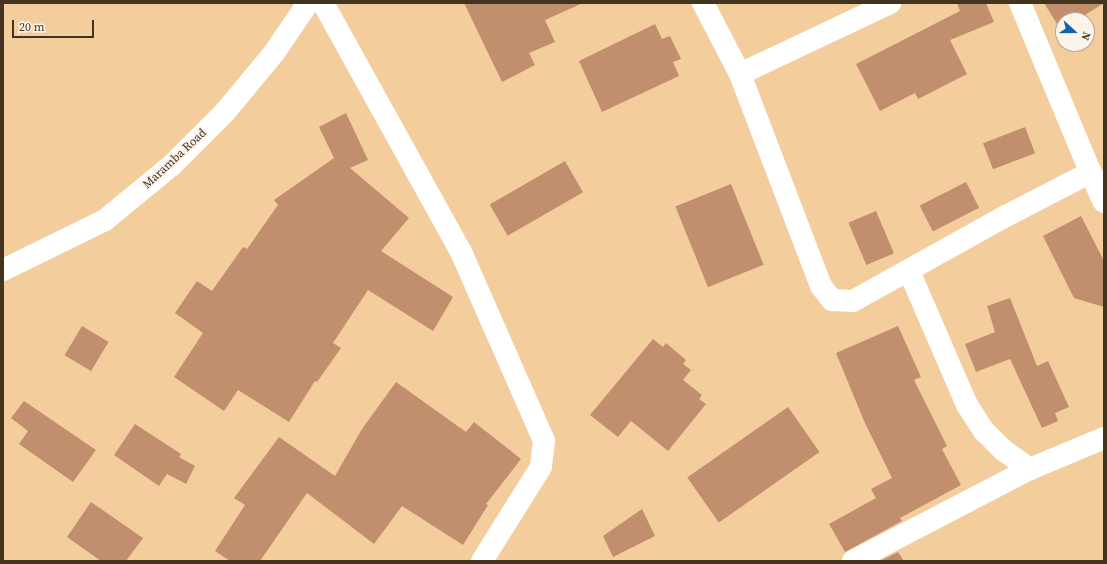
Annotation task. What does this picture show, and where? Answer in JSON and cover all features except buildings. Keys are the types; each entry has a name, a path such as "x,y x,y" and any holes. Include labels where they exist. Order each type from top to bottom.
{"street":[{"name":"Maramba Road","path":"3,270 105,220 172,165 225,112 255,77 274,53 308,3"},
{"path":"323,3 462,254 544,441 541,468 482,561"},
{"path":"703,3 740,74 821,286 832,300 853,301 909,271 1004,216 1099,184 1020,3"},
{"path":"740,74 890,3"},
{"path":"909,271 967,405 984,431 1004,450 1030,469"},
{"path":"853,561 1030,469 1104,438"}]}
